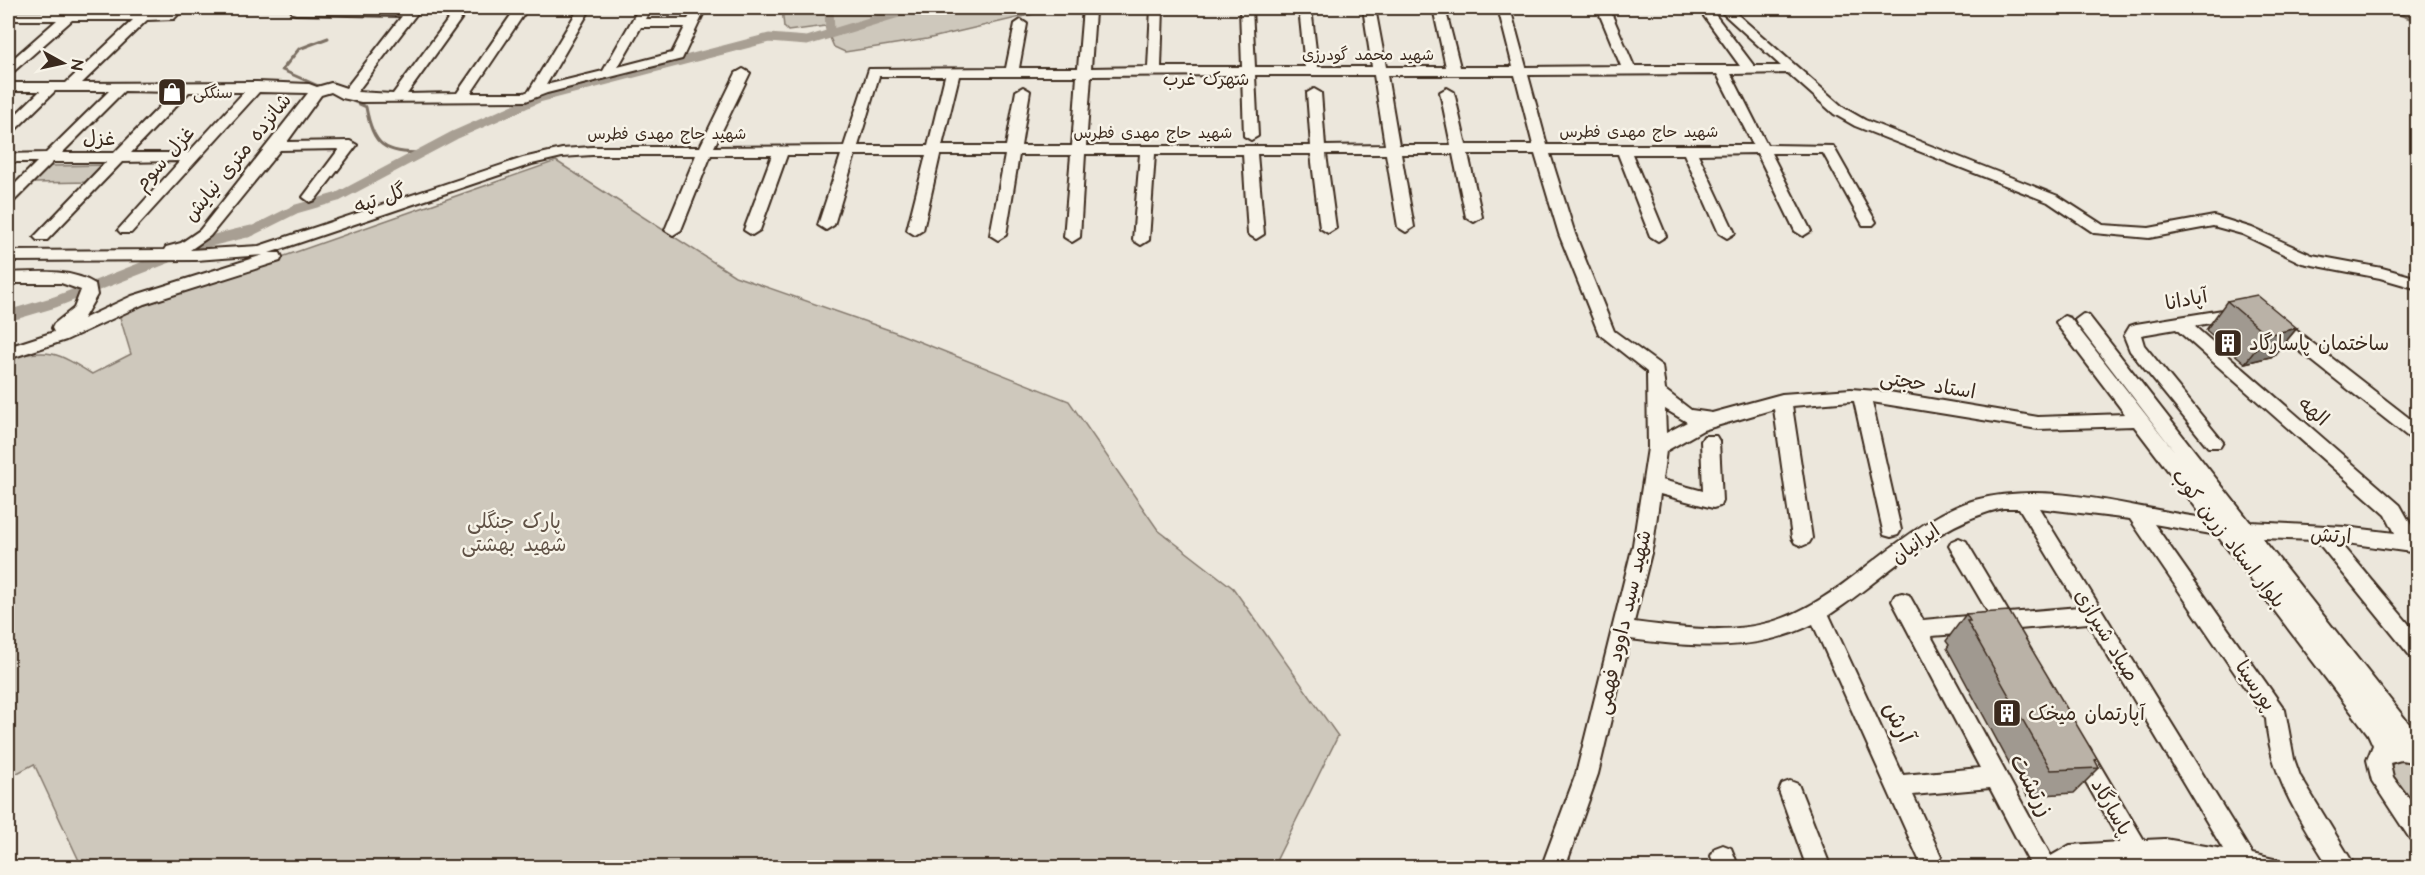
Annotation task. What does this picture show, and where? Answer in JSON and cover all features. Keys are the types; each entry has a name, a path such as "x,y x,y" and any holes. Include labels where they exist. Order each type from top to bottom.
{"street":[{"path":"299,8 296,10 414,10"},
{"path":"461,98 522,8"},
{"path":"534,94 585,8"},
{"path":"608,73 645,8"},
{"path":"8,87 256,86 309,88 316,92 331,87 347,95 361,98 526,97 677,56 700,8"},
{"path":"1072,237 1089,8 1097,8"},
{"path":"1154,71 1156,8"},
{"path":"1246,8 1250,143 1256,234"},
{"path":"1305,8 1312,71"},
{"path":"1369,8 1406,227"},
{"path":"1439,8 1454,70"},
{"path":"1504,8 1541,149"},
{"path":"1603,8 1629,70"},
{"path":"1704,8 1750,70"},
{"path":"1723,8 1839,111 1860,123 1965,162 2053,199 2099,230 2149,233 2214,221 2247,231 2308,259 2382,273 2418,284"},
{"path":"347,95 414,10"},
{"path":"8,69 73,12"},
{"path":"20,13 119,12 144,16 174,12"},
{"path":"397,98 460,12"},
{"path":"70,87 144,16"},
{"path":"636,23 692,23"},
{"path":"1012,72 1021,24"},
{"path":"1722,70 1803,231"},
{"name":"شهید محمد گودرزی","path":"849,151 874,72 1783,70"},
{"path":"915,230 953,72"},
{"path":"673,230 705,151 743,73"},
{"path":"8,199 122,86"},
{"path":"42,237 187,86"},
{"name":"غزل سوم","path":"126,230 256,86"},
{"path":"8,129 52,87"},
{"path":"998,235 1023,91"},
{"name":"شانزده متری نیایش","path":"46,256 86,251 171,250 186,246 205,233 276,146 316,92"},
{"path":"1447,92 1474,218"},
{"path":"1314,93 1318,150 1328,228"},
{"name":"شهید حاج مهدی فطرس","path":"482,177 528,161 570,152 1148,150 1250,143 1318,150 1828,149 1868,222"},
{"path":"276,146 350,145 310,197"},
{"name":"شهید سید داوود فهمی","path":"1541,149 1567,234 1607,334 1656,369 1659,394 1654,485 1643,545 1587,774 1553,867"},
{"path":"1623,149 1658,236"},
{"path":"1689,149 1727,233"},
{"path":"1141,240 1148,150"},
{"path":"752,230 781,151"},
{"path":"826,225 849,151"},
{"name":"غزل","path":"8,158 191,157"},
{"name":"گل تپه","path":"46,256 196,255 260,251 482,177"},
{"name":"گل تپه","path":"8,353 60,336 138,300 241,269 457,194 482,177"},
{"path":"8,256 46,256"},
{"path":"8,278 65,279 87,290 81,311 57,329 44,336 8,345"},
{"name":"آپادانا","path":"2214,442 2136,347 2133,336 2136,330 2239,312 2251,312 2270,319 2418,435"},
{"name":"بلوار استاد زرین کوب","path":"2083,320 2403,736 2418,748"},
{"name":"الهه","path":"2178,321 2393,510 2414,544"},
{"name":"بلوار استاد زرین کوب","path":"2064,322 2377,728 2384,745 2379,771 2383,781 2418,831"},
{"name":"استاد حجتی","path":"1659,394 1686,416 1712,419"},
{"path":"1862,396 1891,530"},
{"name":"استاد حجتی","path":"1657,448 1675,434 1712,419 1782,400 1862,396 2064,425 2138,419"},
{"path":"1782,400 1802,538"},
{"path":"1654,485 1713,501 1710,441"},
{"name":"ایرانیان","path":"1622,629 1682,637 1734,637 1800,621 1947,520 1976,507 2007,501 2043,500 2221,528"},
{"name":"صیاد شیرازی","path":"2025,501 2244,862"},
{"name":"پورسینا","path":"2137,515 2277,717 2277,743 2296,794 2344,867"},
{"name":"ارتش","path":"2221,528 2322,534 2414,544"},
{"path":"2322,534 2418,651"},
{"path":"1959,546 2021,652"},
{"name":"زرتشت","path":"1902,601 2046,867"},
{"name":"آرش","path":"1817,611 1899,786 1929,856"},
{"path":"1917,629 2094,614"},
{"name":"پاسارگاد","path":"2068,732 2126,857"},
{"path":"2381,758 2385,753 2397,750 2418,753"},
{"path":"1899,786 1996,777"},
{"path":"1790,791 1819,867"},
{"path":"2053,867 2070,856 2126,857 2165,850 2270,867"}],"green space":[{"path":"782,8 1059,8 927,39 845,52 834,47 825,26 788,31 784,27"},
{"name":"پارک جنگلی شهید بهشتی","path":"556,161 735,276 895,332 1069,401 1158,530 1233,588 1338,736 1273,867 82,867 34,764 8,778 8,358 34,353 52,354 92,374 131,354 119,314"},
{"path":"107,165 91,182 33,183 50,166"},
{"path":"2398,759 2417,761 2417,814 2391,774 2390,767"}],"building":[{"path":"2257,295 2297,328 2267,335 2227,301"},
{"path":"2009,611 2097,759 2095,760 2099,768 2051,770 1967,621 1970,621 1966,614"}],"waterway":[{"path":"829,8 830,33"},
{"path":"248,233 296,209 338,197 455,135 539,98 769,38 807,41 915,8"},
{"path":"2383,8 2418,21"},
{"path":"328,38 299,49 282,70 366,107 372,131 382,145 399,151 423,153"},
{"path":"8,316 55,302 210,241 251,231"}],"place":[{"name":"سنگکی","path":"172,92"},
{"name":"ساختمان پاسارگاد","path":"2228,343"},
{"name":"آپارتمان میخک","path":"2007,713"}],"district":[{"name":"شهرک غرب","path":"1206,79"}]}
